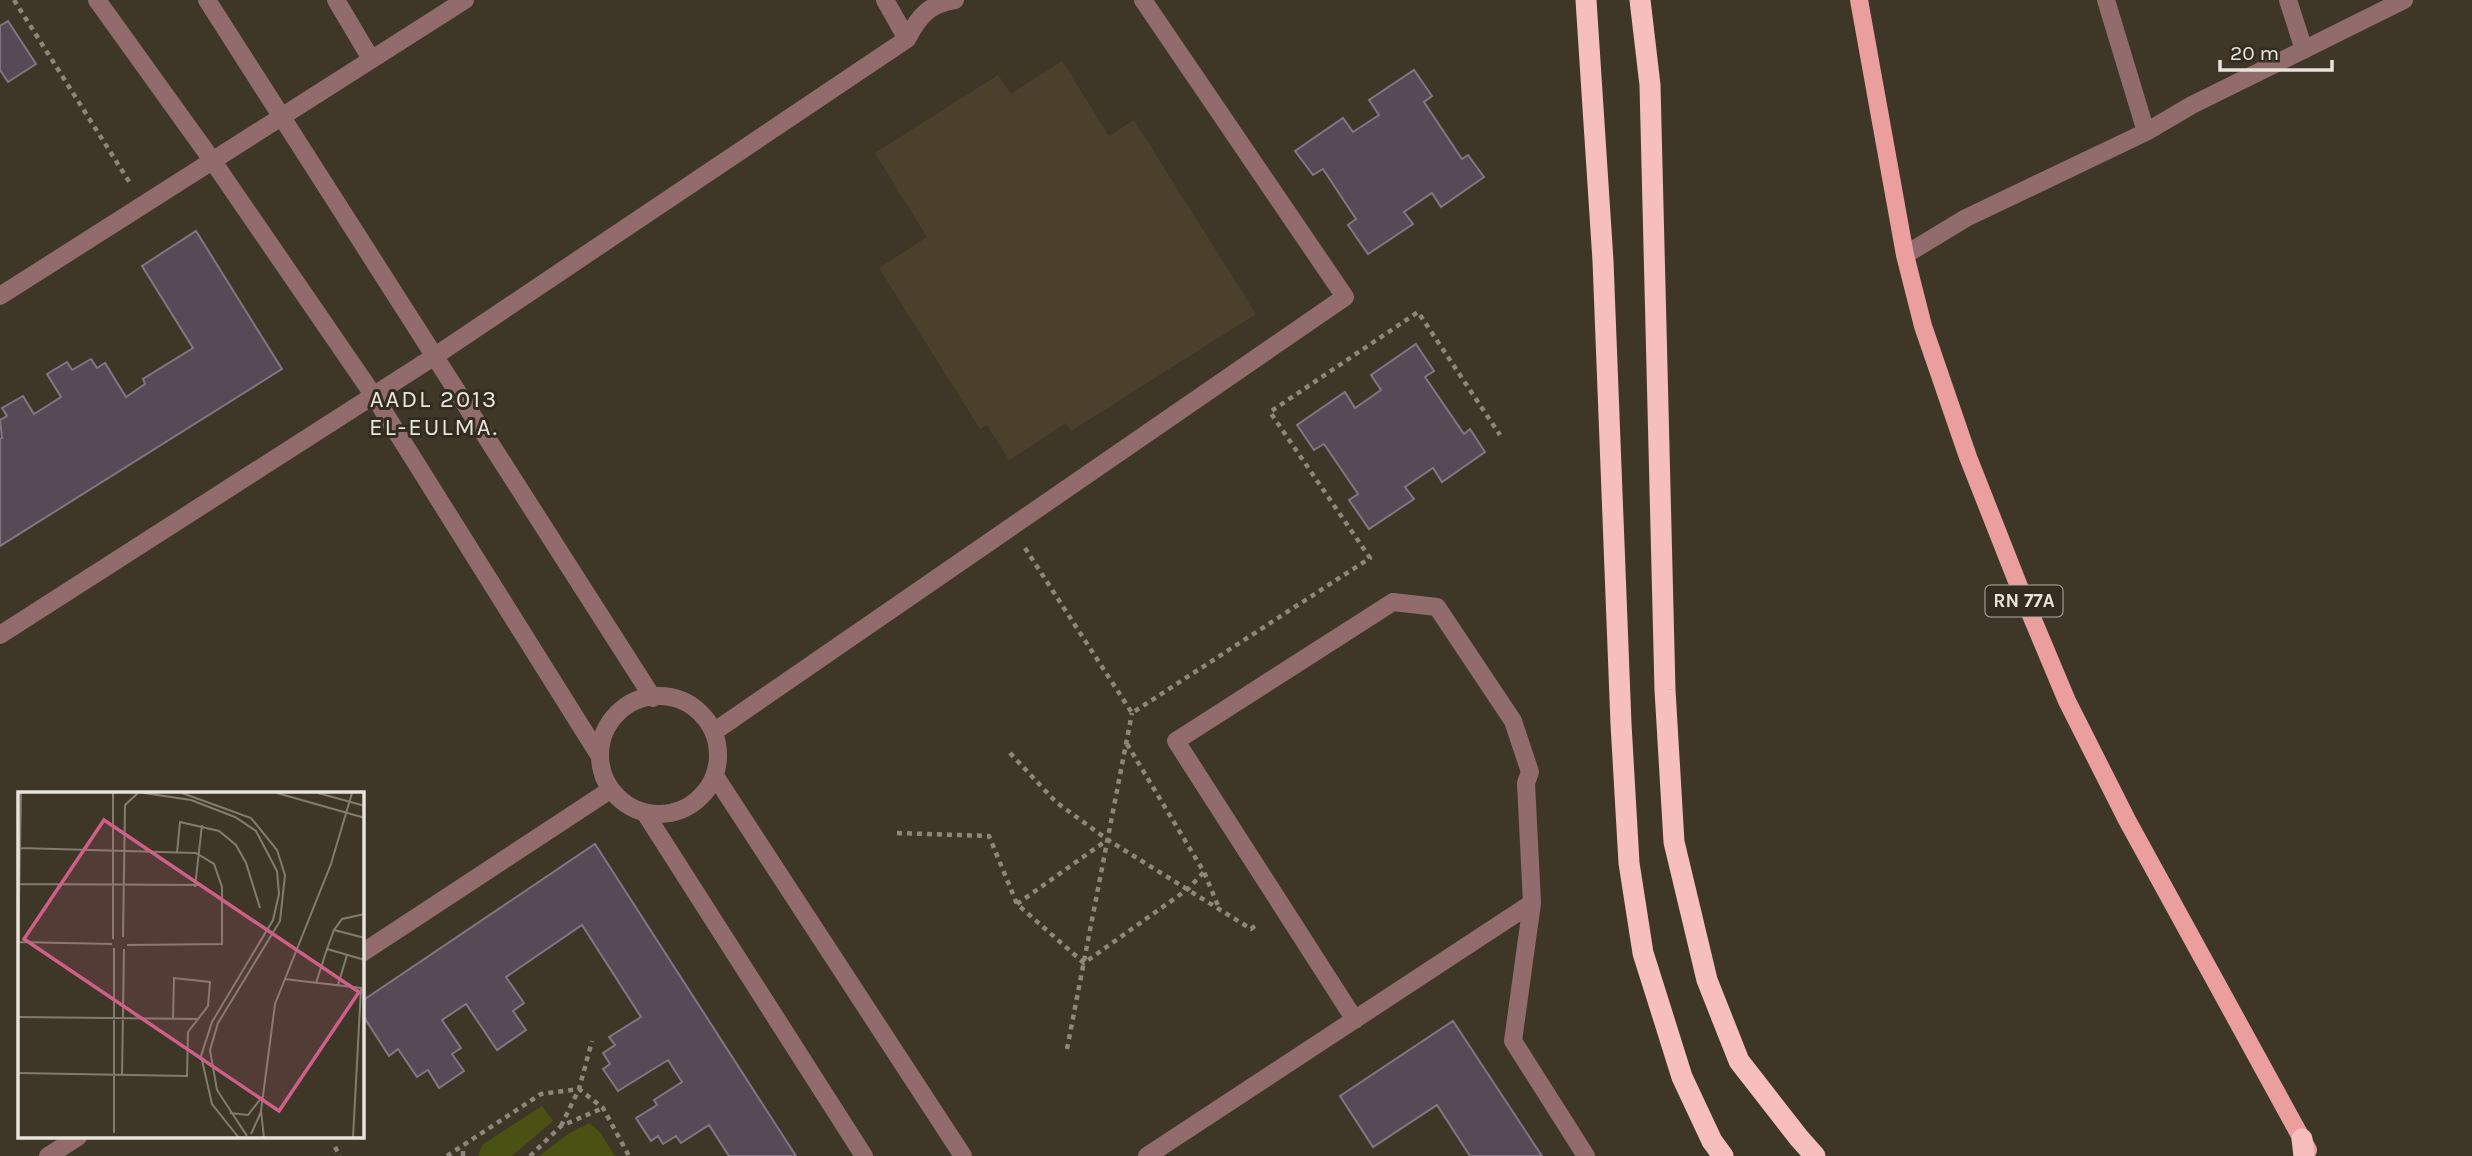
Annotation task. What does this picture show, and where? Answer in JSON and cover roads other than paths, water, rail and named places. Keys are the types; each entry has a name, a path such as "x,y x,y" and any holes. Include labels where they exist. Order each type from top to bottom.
{"highway":[{"path":"1586,0 1603,261 1620,724 1629,863 1643,953 1664,1021 1682,1077 1712,1141 1723,1156"},
{"path":"1640,0 1650,85 1665,690 1674,842 1707,980 1739,1061 1815,1156"}],"main road":[{"name":"RN 77A","path":"1859,0 1905,255 1923,326 1968,457 2067,701 2140,844 2306,1150"}],"street":[{"path":"97,0 212,160 374,396 599,755"},
{"path":"207,0 653,698"},
{"path":"335,0 371,59"},
{"path":"0,296 465,0"},
{"path":"885,0 906,38"},
{"path":"0,635 435,356 906,38 917,18 940,2 955,0"},
{"path":"715,731 1345,297 1143,0"},
{"path":"2106,0 2146,132"},
{"path":"2288,0 2304,50"},
{"path":"1905,255 1966,218 2146,132 2192,104 2404,0"},
{"path":"1355,1020 1176,741 1393,602 1437,607 1513,721 1530,772 1526,783 1532,903 1513,1041 1586,1156"},
{"path":"653,698 692,704 715,731 719,753 715,776 704,795 687,808 666,814 645,813 625,804 610,790 601,774 599,755 603,732 616,712 636,699 653,698"},
{"path":"715,776 963,1156"},
{"path":"364,952 610,790"},
{"path":"645,813 864,1156"},
{"path":"1147,1156 1532,903"},
{"path":"48,1156 76,1138"}],"district":[{"name":"AADL 2013 EL-EULMA.","path":"434,413"}]}
